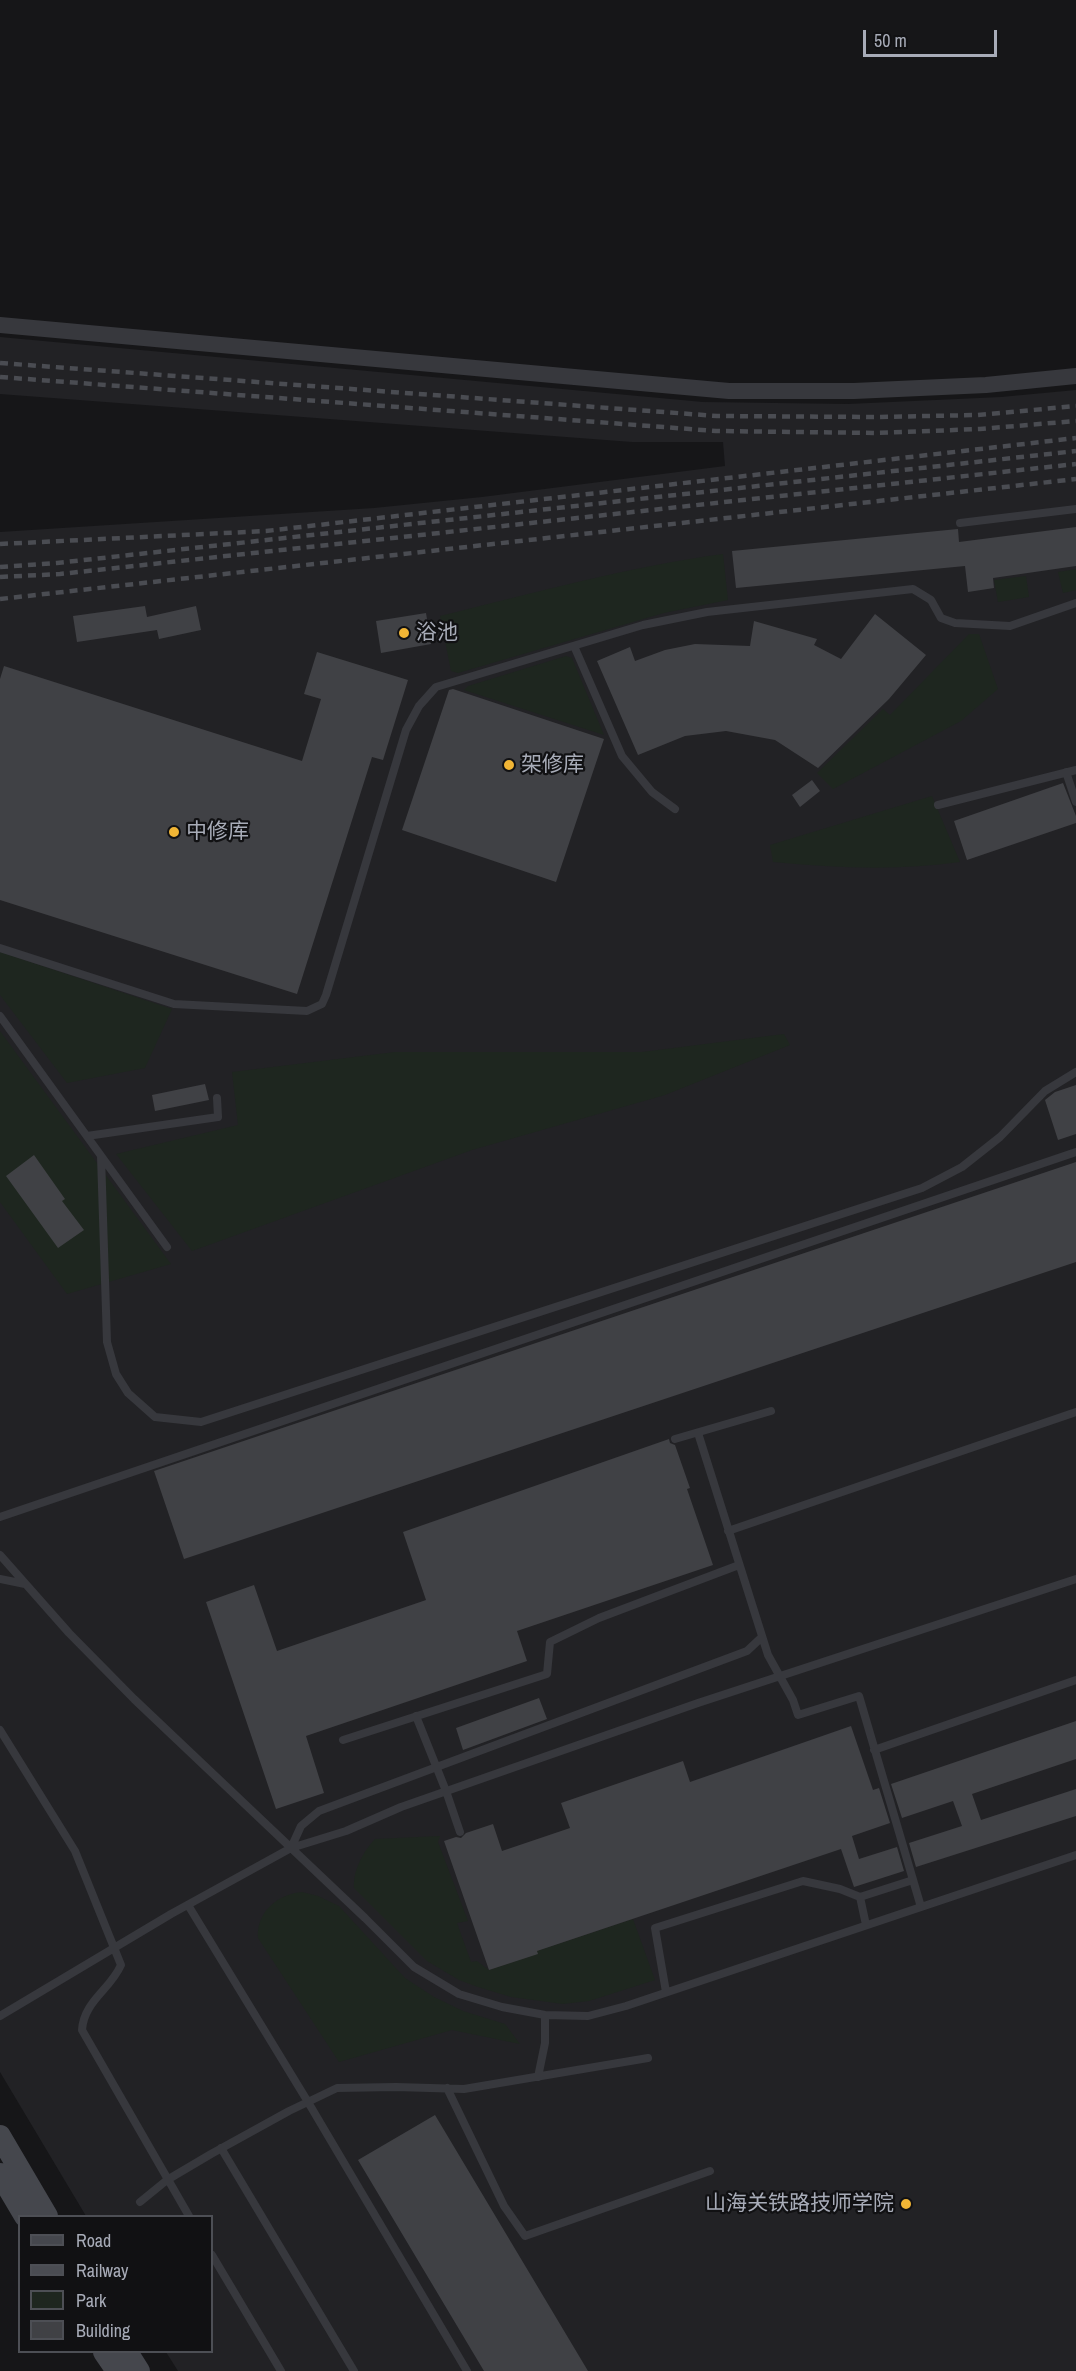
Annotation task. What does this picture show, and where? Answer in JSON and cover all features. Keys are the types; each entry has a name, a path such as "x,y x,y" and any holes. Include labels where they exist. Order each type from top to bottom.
{"main road":[{"path":"0,2136 46,2215"},
{"path":"0,2174 24,2215"},
{"path":"105,2353 117,2371"},
{"path":"128,2353 139,2371"}],"street":[{"path":"0,325 729,390 854,391 962,386 1076,376"}],"lane":[{"path":"960,523 1076,509"},
{"path":"0,948 174,1004 308,1011 322,1004 326,995 406,729 419,706 436,687 643,625 707,612 913,590 932,600 941,618 955,624 1010,626 1076,603"},
{"path":"574,646 622,756 652,792 675,809"},
{"path":"938,806 1076,770"},
{"path":"1066,772 1076,802"},
{"path":"0,1016 167,1247"},
{"path":"101,1156 107,1342 116,1374 128,1393 155,1417 201,1422 922,1188 962,1167 1000,1137 1045,1091 1076,1072"},
{"path":"87,1136 218,1117 217,1098"},
{"path":"0,1517 1076,1152"},
{"path":"675,1439 771,1411"},
{"path":"728,1531 1076,1412"},
{"path":"698,1433 768,1655 793,1700 798,1715 859,1696 921,1907"},
{"path":"0,1555 69,1633 134,1699 414,1967 459,1994 502,2007 545,2015 588,2016 1076,1855"},
{"path":"343,1740 548,1674 550,1642 599,1618 739,1565"},
{"path":"0,1579 25,1584"},
{"path":"0,2016 115,1947 291,1848 346,1831 446,1791 698,1703 1076,1580"},
{"path":"291,1848 301,1826 319,1811 747,1651 762,1637"},
{"path":"874,1750 1076,1680"},
{"path":"417,1716 460,1832"},
{"path":"0,1730 75,1851 121,1965 116,1977 89,2007 83,2017 82,2030 188,2215"},
{"path":"666,1992 655,1928 803,1881 840,1889 860,1897 913,1880"},
{"path":"860,1897 866,1925"},
{"path":"188,1905 467,2371"},
{"path":"538,2077 545,2043 545,2015"},
{"path":"140,2202 167,2180 221,2148 337,2088 464,2089 648,2058"},
{"path":"447,2088 504,2206 525,2236 710,2171"},
{"path":"221,2148 354,2371"},
{"path":"213,2257 281,2371"}],"shaded area":[{"path":"0,337 703,402 848,404 1001,397 1076,390 1076,2371 178,2371 167,2353 213,2353 213,2215 85,2215 0,2072 0,532 374,508 482,497 725,466 723,442 632,442 0,394"}],"green space":[{"path":"723,554 728,600 664,613 458,673 451,671 440,616 616,573"},
{"path":"1076,569 1076,590 1063,593 1058,572"},
{"path":"1026,576 1029,597 998,602 994,580"},
{"path":"969,634 979,634 998,689 961,721 833,789 817,773 883,709 890,715"},
{"path":"566,656 572,658 604,735 464,690 468,686"},
{"path":"932,796 960,862 913,867 866,868 773,862 770,845"},
{"path":"0,952 172,1009 145,1068 67,1083 0,995"},
{"path":"0,1031 171,1264 67,1294 0,1202"},
{"path":"784,1034 790,1045 665,1095 472,1150 192,1251 116,1154 238,1125 232,1072 395,1052 642,1052"},
{"path":"440,1836 438,1842 468,1921 457,1923 471,1962 477,1961 489,1970 537,1954 537,1951 633,1919 655,1980 589,2001 563,2004 511,1997 478,1987 459,1980 427,1961 354,1888 354,1881 360,1862 375,1839"},
{"path":"302,1892 318,1896 339,1906 405,1978 434,1997 463,2011 505,2024 520,2044 452,2030 339,2062 258,1938 261,1920 270,1906 285,1896"}],"building":[{"path":"1076,527 1076,566 993,578 994,588 968,592 965,566 736,588 732,551 958,529 959,542"},
{"path":"145,606 147,617 196,606 201,630 159,639 157,630 77,642 73,616"},
{"name":"浴池","path":"426,613 431,644 381,653 376,621"},
{"path":"875,614 926,655 889,699 818,768 775,740 726,731 685,736 638,755 597,661 630,647 635,661 665,650 695,644 750,646 754,621 817,639 814,645 841,659"},
{"name":"中修库","path":"317,652 408,680 383,760 372,757 297,994 0,900 0,679 4,666 302,761 321,699 304,694"},
{"name":"架修库","path":"453,689 604,739 556,882 402,830 449,690"},
{"path":"812,780 820,791 800,807 792,795"},
{"path":"1063,783 1076,816 1076,823 967,860 954,821"},
{"path":"205,1084 209,1100 155,1111 152,1095"},
{"path":"1076,1085 1076,1134 1058,1140 1045,1100 1055,1092"},
{"path":"34,1155 65,1199 62,1201 84,1230 58,1248 6,1176"},
{"path":"1076,1162 1076,1262 184,1559 154,1471"},
{"path":"669,1439 670,1443 675,1445 690,1488 687,1489 713,1565 517,1631 527,1661 306,1736 324,1793 276,1809 206,1602 254,1585 277,1651 426,1600 403,1532"},
{"path":"539,1698 547,1719 463,1750 456,1728"},
{"path":"1076,1721 1076,1759 972,1794 981,1820 1076,1789 1076,1816 916,1867 909,1843 962,1826 953,1801 902,1818 891,1784"},
{"path":"851,1726 873,1790 879,1788 890,1823 852,1836 859,1859 897,1847 904,1871 854,1887 841,1849 537,1951 538,1954 489,1970 444,1841 456,1837 461,1838 466,1833 493,1824 502,1851 570,1828 561,1803 683,1761 690,1782"},
{"path":"435,2115 588,2371 484,2371 358,2160"}],"railway":[{"path":"0,363 717,416 978,415 1076,406"},
{"path":"0,377 716,431 876,433 980,429 1076,421"},
{"path":"0,544 266,531 1076,438"},
{"path":"0,567 57,563 1076,451"},
{"path":"0,577 60,574 1076,464"},
{"path":"0,599 1076,479"}],"place":[{"name":"浴池","path":"404,633"},
{"name":"架修库","path":"509,765"},
{"name":"中修库","path":"174,832"},
{"name":"山海关铁路技师学院","path":"906,2204"}]}
